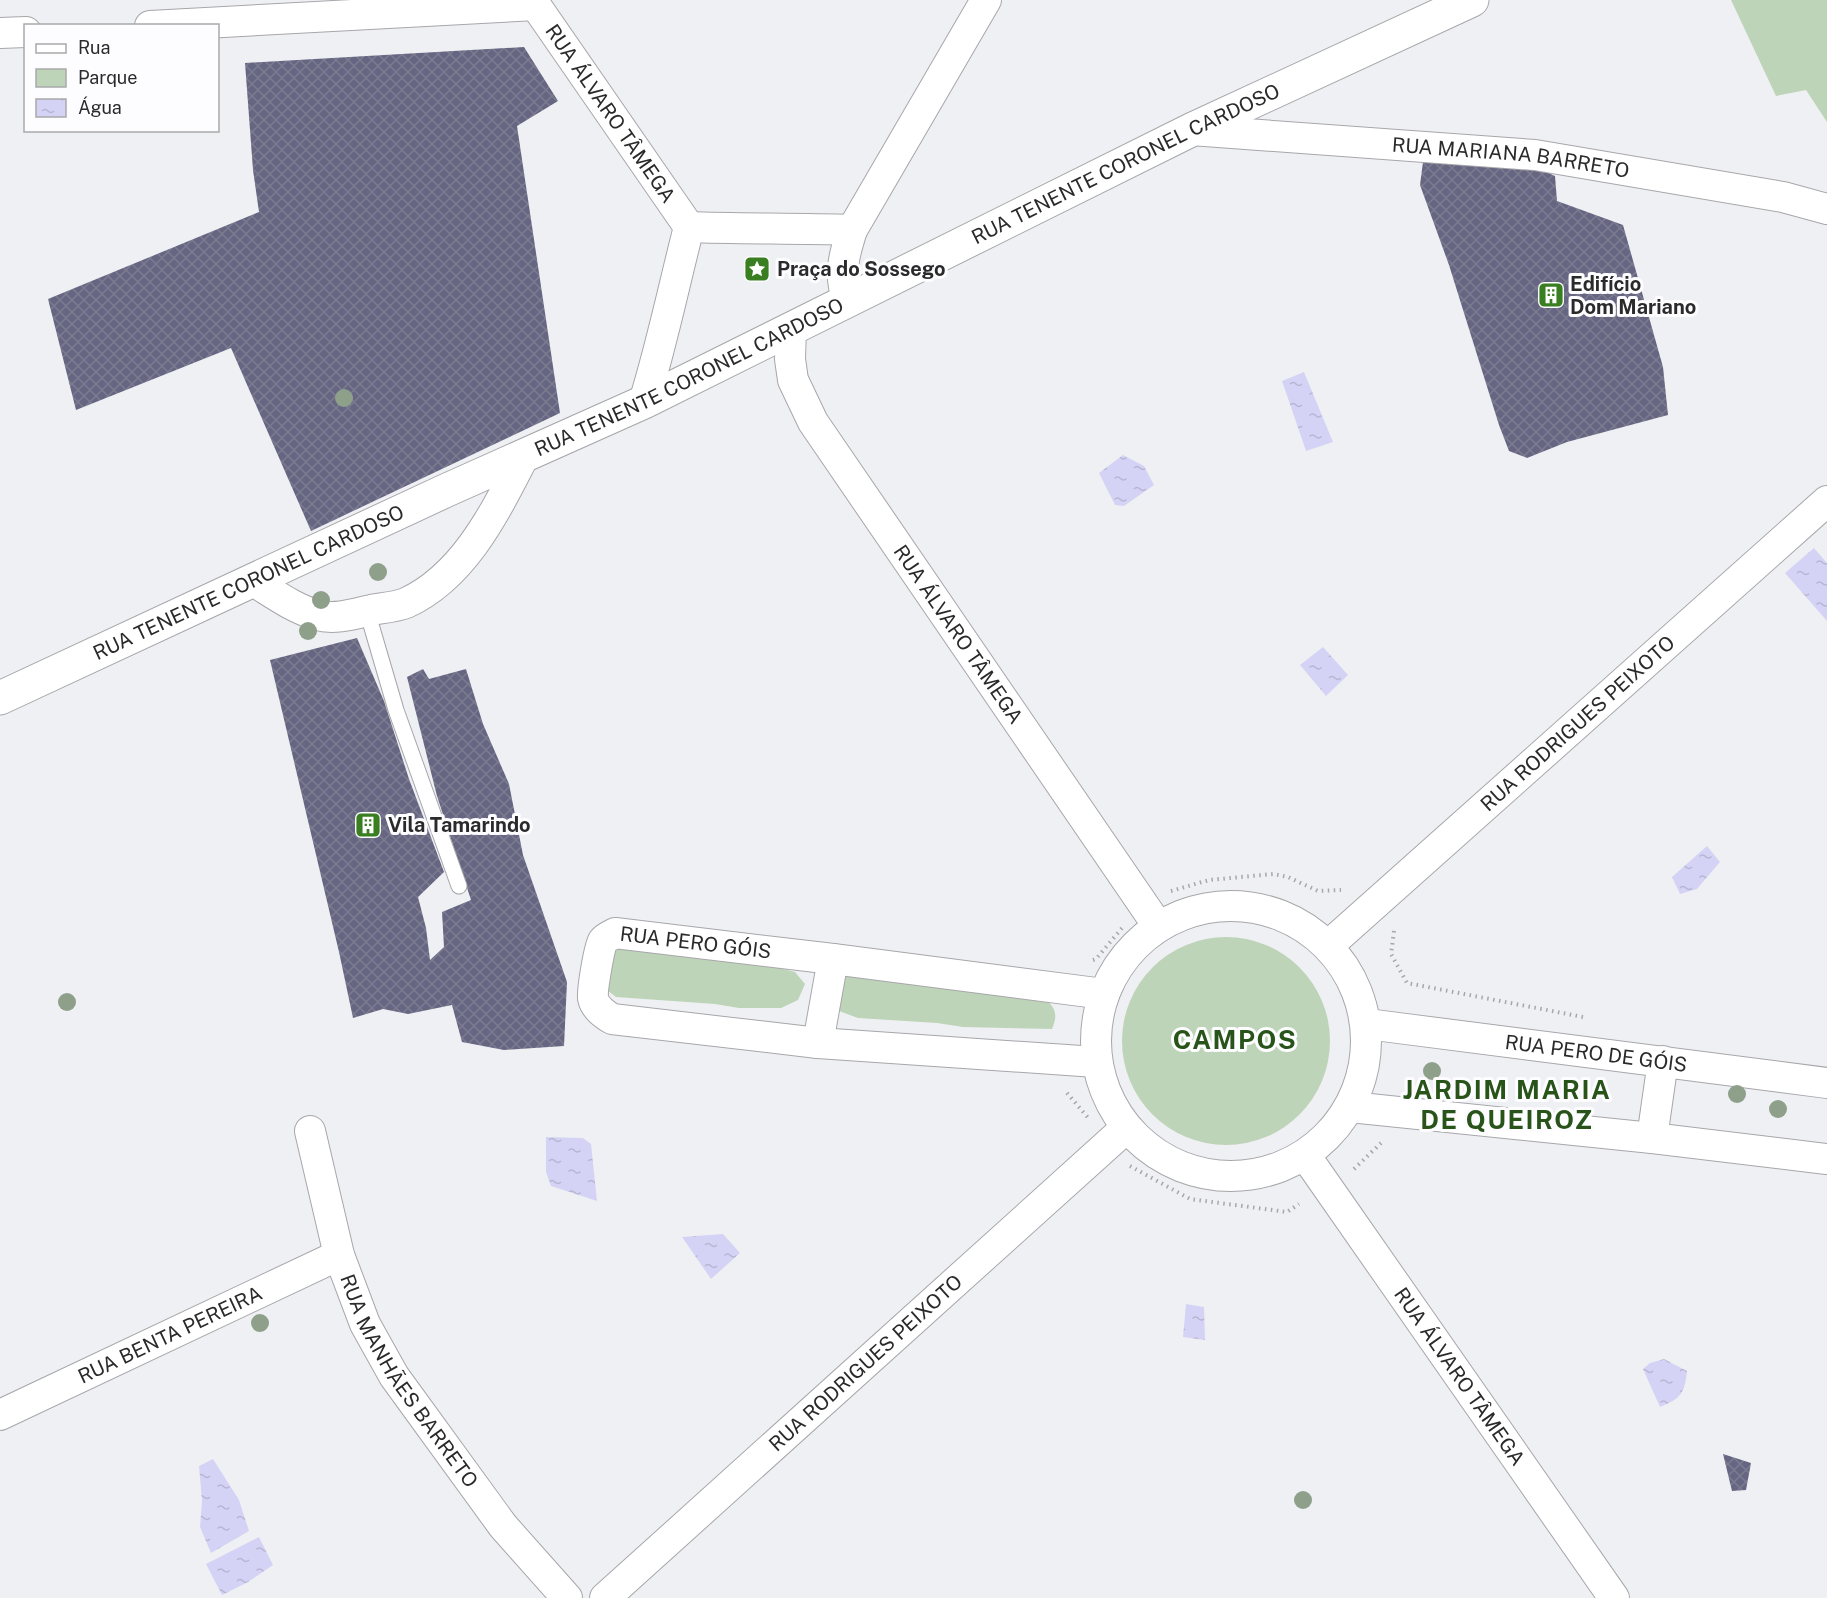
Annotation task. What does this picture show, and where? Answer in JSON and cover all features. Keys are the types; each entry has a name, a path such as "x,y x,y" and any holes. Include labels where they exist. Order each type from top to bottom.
{"main road":[{"name":"RUA TENENTE CORONEL CARDOSO","path":"0,698 644,402 1191,130 1472,0"}],"street":[{"path":"848,301 842,284 842,272 852,230 986,0"},
{"path":"182,24 536,2"},
{"name":"RUA ÁLVARO TÂMEGA","path":"536,2 689,227"},
{"path":"0,33 24,32"},
{"name":"RUA MARIANA BARRETO","path":"1191,130 1535,155 1784,197 1827,209"},
{"path":"644,402 658,355 689,227 751,230 804,228 852,230"},
{"name":"RUA ÁLVARO TÂMEGA","path":"791,328 790,359 793,380 813,422 1158,926"},
{"path":"253,581 299,608 319,616 344,616 404,604 433,588 469,551 503,497 524,456"},
{"name":"RUA RODRIGUES PEIXOTO","path":"1329,945 1827,501"},
{"path":"1247,906 1291,918 1329,945 1354,981 1366,1024 1367,1053 1361,1081 1350,1107 1305,1155 1259,1174 1210,1176 1164,1160 1126,1128 1107,1097 1096,1062 1104,994 1125,956 1158,926 1201,908 1247,906"},
{"name":"RUA PERO GÓIS","path":"1096,1062 818,1043 612,1019 596,1006 593,998 600,947 605,938 615,933 1104,994"},
{"path":"818,1043 833,959"},
{"name":"RUA PERO DE GÓIS","path":"1366,1024 1827,1083"},
{"path":"1652,1138 1663,1061"},
{"path":"1350,1107 1652,1138 1827,1159"},
{"name":"RUA RODRIGUES PEIXOTO","path":"605,1598 1126,1128"},
{"name":"RUA MANHÃES BARRETO","path":"310,1131 339,1255 365,1324 394,1376 503,1526 567,1598"},
{"name":"RUA ÁLVARO TÂMEGA","path":"1305,1155 1614,1598"},
{"name":"RUA BENTA PEREIRA","path":"0,1415 339,1255"}],"lane":[{"path":"367,611 396,710 459,886"}],"path":[{"path":"1190,1199 1287,1212 1359,1166 1383,1141"}],"green space":[{"path":"1731,0 1827,0 1827,122 1806,90 1776,96"},
{"path":"1216,937 1236,937 1256,941 1275,949 1300,967 1313,983 1322,1001 1330,1031 1326,1071 1322,1081 1313,1099 1300,1115 1284,1128 1256,1141 1236,1145 1216,1145 1196,1141 1177,1133 1160,1122 1145,1107 1126,1071 1122,1051 1122,1031 1126,1011 1134,992 1145,975 1160,960 1196,941"},
{"path":"624,945 755,962 795,972 805,984 798,1000 781,1008 739,1008 715,1004 616,997 603,987 611,952"},
{"path":"844,975 1047,1001 1054,1010 1055,1021 1052,1029 963,1027 858,1018 839,1011 833,1000"}],"water":[{"path":"1304,372 1333,442 1306,451 1282,381"},
{"path":"1123,455 1144,466 1154,485 1124,506 1115,505 1099,473"},
{"path":"1814,548 1827,563 1827,621 1785,573"},
{"path":"1323,647 1348,675 1326,696 1300,665"},
{"path":"1707,846 1720,862 1697,889 1680,894 1672,877"},
{"path":"546,1137 583,1138 591,1144 597,1201 551,1186 546,1172"},
{"path":"723,1234 740,1253 711,1279 682,1237"},
{"path":"1186,1304 1204,1307 1205,1340 1183,1337"},
{"path":"1664,1359 1687,1371 1681,1394 1660,1407 1643,1369 1650,1363"},
{"path":"213,1459 239,1500 249,1531 211,1553 200,1527 202,1501 199,1466"},
{"path":"259,1537 273,1565 248,1582 222,1595 206,1564"}],"building":[{"path":"524,47 558,101 517,126 560,413 311,531 231,348 76,410 48,299 259,212 253,170 245,63"},
{"name":"Edifício Dom Mariano","path":"1423,162 1489,163 1544,171 1555,176 1557,201 1623,225 1663,367 1668,415 1567,442 1527,458 1509,451 1449,265 1420,185"},
{"name":"Vila Tamarindo","path":"357,638 384,701 409,779 444,872 418,897 426,928 430,960 444,947 442,912 471,900 437,796 407,677 423,669 429,679 466,669 483,724 509,784 523,855 567,982 564,1046 504,1050 462,1042 452,1005 408,1014 383,1009 353,1018 270,660"},
{"path":"1723,1454 1751,1463 1746,1490 1732,1491"}],"place":[{"name":"Praça do Sossego","path":"757,269"},
{"name":"Edifício Dom Mariano","path":"1551,295"},
{"name":"Vila Tamarindo","path":"368,825"}],"district":[{"name":"CAMPOS","path":"1235,1039"},
{"name":"JARDIM MARIA DE QUEIROZ","path":"1507,1104"}]}
